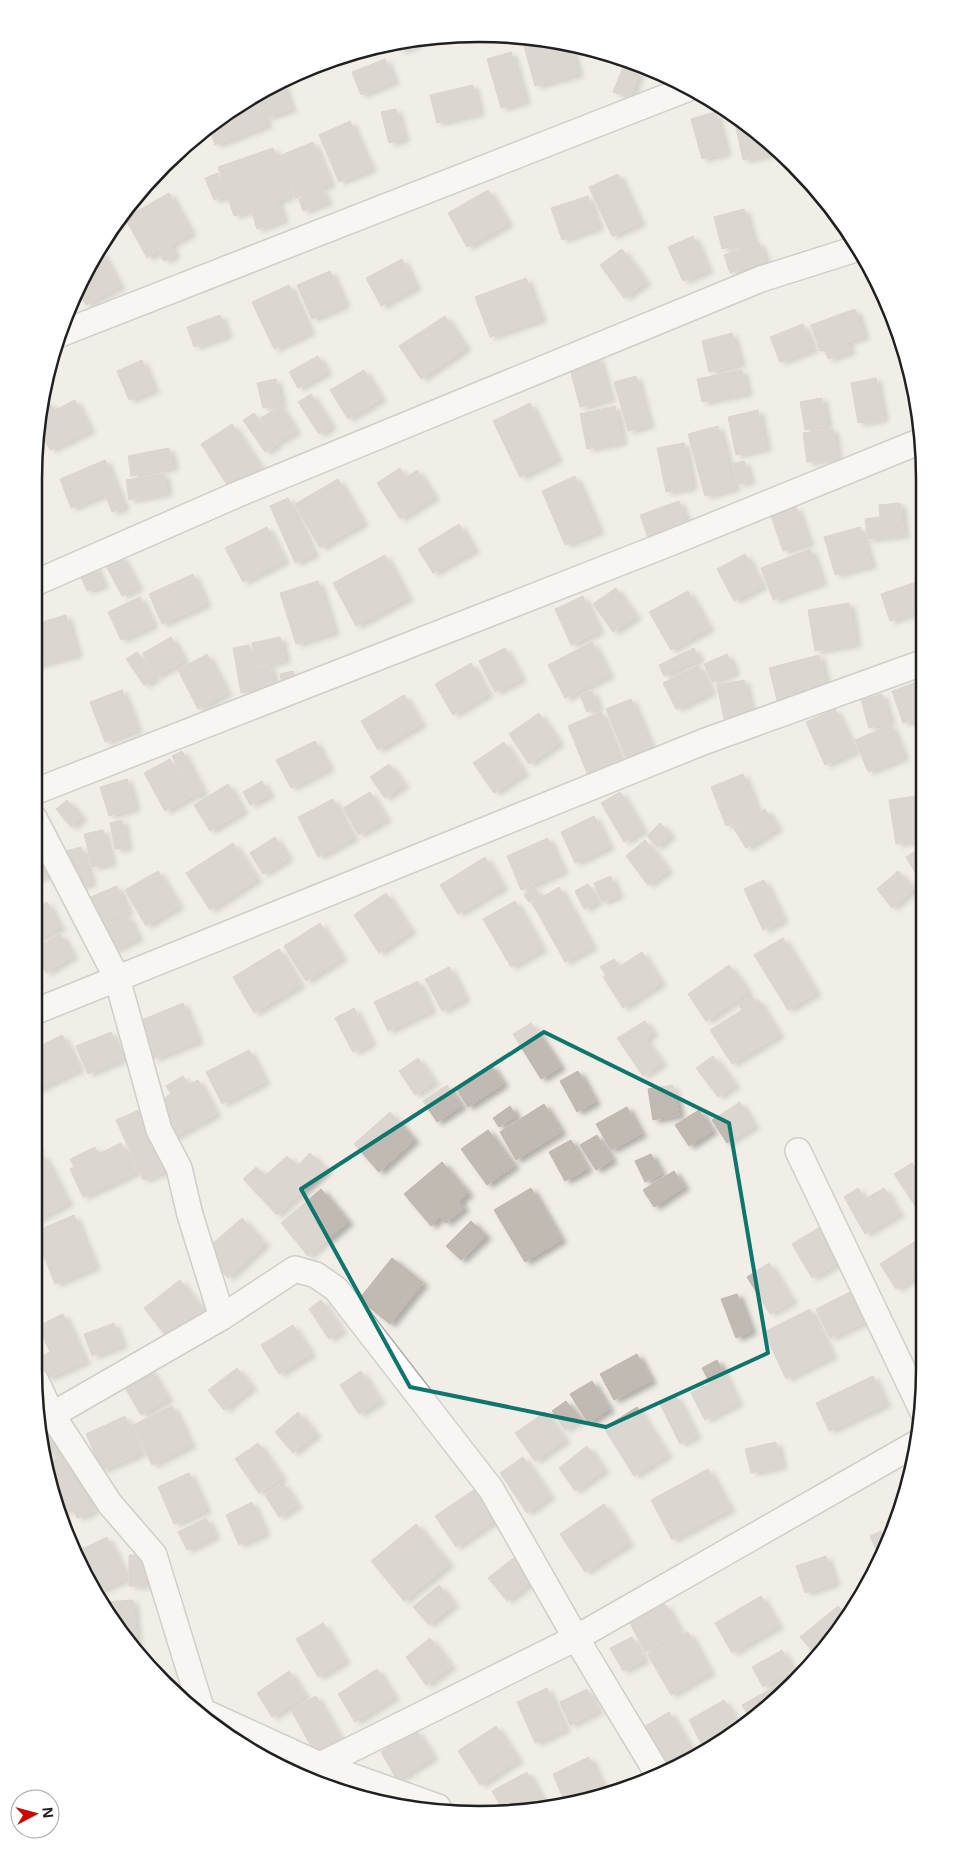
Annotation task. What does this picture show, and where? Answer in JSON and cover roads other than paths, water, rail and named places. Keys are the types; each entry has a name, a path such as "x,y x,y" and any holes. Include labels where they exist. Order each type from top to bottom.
{"street":[{"path":"69,330 680,92"},
{"path":"42,580 243,492 761,279 851,250"},
{"path":"42,789 660,547 915,444"},
{"path":"42,1009 694,746 916,665"},
{"path":"42,833 117,978 159,1130 179,1168 190,1215 222,1317"},
{"path":"798,1151 916,1397"},
{"path":"52,1415 222,1317 294,1269 316,1275 336,1290 490,1489 655,1769"},
{"path":"43,1396 52,1415 110,1504 154,1555 200,1706"},
{"path":"320,1765 576,1638 909,1447"},
{"path":"213,1716 320,1765 429,1804"}]}
